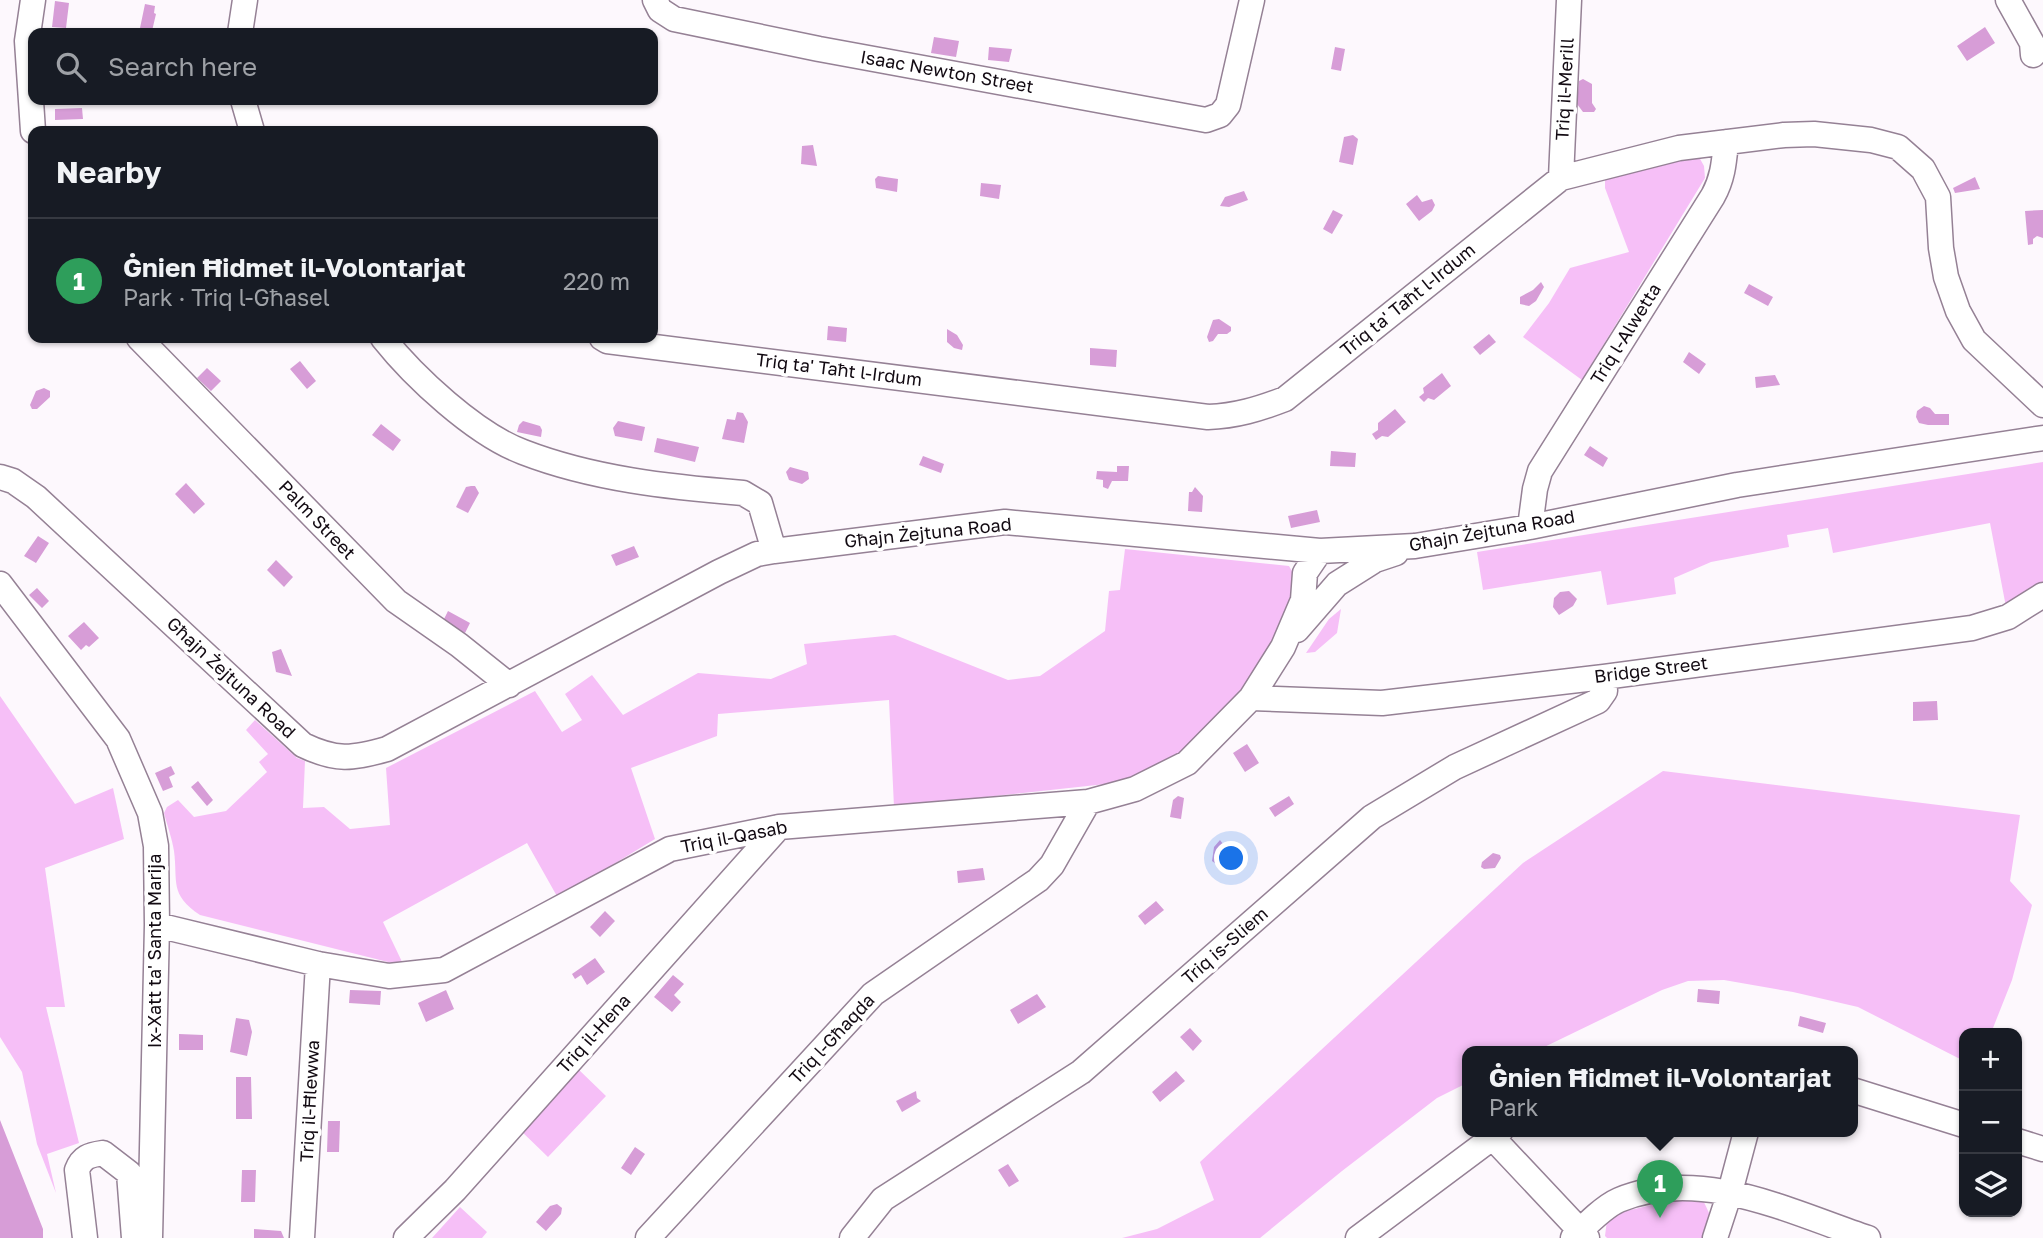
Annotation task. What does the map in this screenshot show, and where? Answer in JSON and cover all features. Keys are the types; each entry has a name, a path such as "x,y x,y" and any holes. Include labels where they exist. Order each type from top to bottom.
{"street":[{"path":"29,28 33,0"},
{"path":"241,28 245,0"},
{"name":"Isaac Newton Street","path":"654,0 660,9 674,19 819,49 1206,120 1220,115 1228,105 1252,0"},
{"name":"Triq il-Merill","path":"1561,178 1569,0"},
{"path":"2008,0 2032,43 2033,55"},
{"path":"28,34 28,56"},
{"path":"31,105 33,126"},
{"path":"244,105 251,126"},
{"name":"Triq ta' Taħt l-Irdum","path":"623,343 1208,417 1235,416 1285,399 1561,178 1679,148 1814,134 1871,140 1898,148 1923,169 1938,197 1946,277 1963,321 1974,340 2043,405"},
{"name":"Triq l-Alwetta","path":"1531,527 1540,471 1713,196 1724,169 1726,142"},
{"name":"Palm Street","path":"144,343 396,601 459,645 509,685"},
{"path":"388,343 434,392 486,432 521,452 622,480 743,493 760,503 774,551"},
{"name":"Għajn Żejtuna Road","path":"0,477 13,481 36,497 303,745 322,754 349,758 387,749 757,554 1005,522 1330,551 1415,546 1531,527 1737,485 2043,438"},
{"name":"Triq il-Qasab","path":"157,925 318,964 388,976 444,970 670,849 779,827 1088,802 1135,789 1187,763 1251,698 1283,647 1337,584 1375,560 1415,546"},
{"path":"1330,551 1353,574"},
{"name":"Triq il-Qasab","path":"1283,647 1303,600 1305,573 1330,551"},
{"name":"Ix-Xatt ta' Santa Marija","path":"0,584 118,739 150,813 156,846 157,925 150,1238"},
{"name":"Bridge Street","path":"1251,698 1381,703 1604,677 1972,628 2008,617 2043,595"},
{"name":"Triq is-Sliem","path":"852,1238 883,1199 1081,1072 1372,817 1455,767 1598,701 1605,691 1604,677"},
{"name":"Triq l-Għaqda","path":"648,1238 873,994 1038,880 1064,847 1088,802"},
{"name":"Triq il-Hena","path":"406,1238 455,1190 779,827"},
{"name":"Triq il-Ħlewwa","path":"302,1238 318,964"},
{"path":"1858,1092 1959,1123"},
{"path":"1358,1238 1493,1137"},
{"path":"1498,1137 1580,1236 1616,1201 1663,1187 1730,1192 1868,1238"},
{"path":"1714,1238 1745,1137"},
{"path":"2022,1143 2043,1149"},
{"path":"85,1238 77,1170 81,1160 103,1153 129,1172 134,1238"}],"shaded area":[{"path":"55,1 69,3 66,28 52,27"},
{"path":"145,4 155,6 153,28 140,28"},
{"path":"1985,27 1995,43 1967,61 1957,46"},
{"path":"934,37 959,41 956,57 931,53"},
{"path":"989,47 1012,49 1009,62 988,60"},
{"path":"1335,47 1345,49 1341,71 1331,69"},
{"path":"1583,79 1592,84 1592,103 1596,109 1594,112 1583,112 1577,104 1579,81"},
{"path":"82,108 83,119 55,120 55,109"},
{"path":"1353,135 1358,139 1353,165 1339,162 1344,137"},
{"path":"813,145 817,166 801,164 802,146"},
{"path":"1686,153 1699,157 1704,166 1705,178 1582,380 1523,337 1549,303 1570,268 1629,252 1605,188 1605,178"},
{"path":"878,176 898,179 897,192 876,188 875,179"},
{"path":"1975,177 1980,189 1955,193 1953,188"},
{"path":"981,183 1001,185 999,199 980,196"},
{"path":"1244,191 1248,200 1229,207 1220,206 1225,197"},
{"path":"1417,195 1422,202 1432,199 1435,205 1432,211 1419,221 1406,204"},
{"path":"1333,210 1343,215 1332,234 1323,229"},
{"path":"2043,210 2043,238 2037,236 2033,239 2033,244 2028,245 2025,211"},
{"path":"1541,282 1544,287 1536,301 1529,306 1520,304 1520,297"},
{"path":"1749,284 1773,297 1768,306 1744,293"},
{"path":"1219,319 1231,327 1231,331 1218,334 1209,342 1207,337 1213,320"},
{"path":"828,326 847,328 846,342 827,340"},
{"path":"947,329 957,335 963,345 962,350 947,342"},
{"path":"1489,334 1496,342 1480,355 1473,347"},
{"path":"1090,348 1117,350 1116,367 1090,365"},
{"path":"1689,352 1706,364 1699,374 1683,362"},
{"path":"300,361 316,381 307,389 290,369"},
{"path":"207,368 221,381 211,391 197,378"},
{"path":"1442,373 1451,386 1434,400 1428,398 1424,402 1419,397 1424,393 1423,388"},
{"path":"1775,375 1780,385 1756,388 1755,377"},
{"path":"44,388 50,391 50,397 37,409 32,409 30,405 36,391"},
{"path":"1924,406 1935,414 1949,414 1949,425 1919,423 1917,411"},
{"path":"1395,409 1406,422 1388,437 1382,436 1376,440 1372,434 1378,430 1378,423"},
{"path":"737,412 743,413 748,422 744,443 722,439 727,419 735,420"},
{"path":"523,421 540,426 541,437 517,432"},
{"path":"618,421 645,427 642,441 615,436 613,428"},
{"path":"381,424 401,440 393,451 372,435"},
{"path":"657,438 699,447 695,462 654,452"},
{"path":"1590,446 1608,458 1603,467 1584,455"},
{"path":"1331,451 1356,453 1355,467 1330,466"},
{"path":"923,456 944,464 941,473 919,465"},
{"path":"2043,462 2043,583 2006,607 1990,523 1833,553 1828,528 1787,535 1789,547 1711,562 1674,578 1676,594 1607,605 1601,571 1483,590 1477,552"},
{"path":"1117,466 1129,466 1128,481 1112,481 1108,489 1103,487 1103,480 1096,479 1097,471 1117,472"},
{"path":"790,467 808,472 809,479 802,484 789,480 786,472"},
{"path":"186,483 205,504 194,514 175,494"},
{"path":"475,486 479,493 468,513 456,507 466,487"},
{"path":"1195,487 1203,496 1202,512 1188,511 1189,492"},
{"path":"1317,510 1320,522 1291,528 1288,516"},
{"path":"38,536 49,543 36,563 24,556"},
{"path":"634,546 639,557 616,566 611,555"},
{"path":"1125,549 1289,566 1297,580 1278,639 1228,710 1194,743 1147,772 1115,783 894,807 889,700 718,714 717,736 631,768 655,839 558,898 527,843 383,922 404,966 200,915 183,901 179,894 173,846 164,813 167,807 178,800 194,817 226,811 267,772 259,762 268,754 246,730 255,720 297,758 305,761 303,808 324,807 350,829 390,825 386,768 535,691 562,732 582,720 565,694 592,675 623,715 698,673 771,679 807,664 804,644 895,635 1008,680 1040,676 1105,631 1109,591 1120,590"},
{"path":"276,560 293,577 284,587 267,570"},
{"path":"37,588 49,601 42,608 29,595"},
{"path":"1569,591 1577,599 1573,606 1559,615 1553,607 1554,598 1560,592"},
{"path":"1341,609 1337,633 1315,652 1306,653 1329,619"},
{"path":"448,611 470,623 465,633 443,621"},
{"path":"84,622 99,638 81,650 68,636"},
{"path":"281,649 292,676 276,672 272,652"},
{"path":"0,696 75,804 113,788 124,839 45,868 65,1007 46,1007 79,1143 47,1154 56,1193 37,1144 22,1072 0,1037"},
{"path":"1937,701 1938,720 1913,721 1913,702"},
{"path":"1247,744 1259,763 1245,772 1233,753"},
{"path":"171,766 175,774 169,777 173,787 163,791 155,773"},
{"path":"1663,771 2020,815 2010,881 2032,905 2012,980 1993,1028 1959,1028 1959,1058 1858,1007 1724,980 1688,981 1662,990 1546,1046 1462,1046 1462,1086 1437,1098 1260,1238 1122,1238 1157,1229 1214,1200 1200,1162 1523,863"},
{"path":"198,781 213,800 207,806 191,787"},
{"path":"1178,796 1184,798 1181,819 1170,817 1173,800"},
{"path":"1289,796 1294,804 1275,817 1269,808"},
{"path":"1220,840 1226,848 1220,864 1216,864 1212,861 1214,847"},
{"path":"1493,853 1501,858 1495,868 1481,867 1482,862"},
{"path":"983,868 985,880 958,883 957,871"},
{"path":"1156,901 1164,910 1145,925 1138,916"},
{"path":"605,911 615,921 600,937 590,927"},
{"path":"595,958 605,972 587,985 581,975 575,979 572,974"},
{"path":"673,975 684,984 674,995 681,1002 672,1012 654,997"},
{"path":"1698,989 1720,991 1719,1004 1697,1002"},
{"path":"350,990 381,991 380,1005 349,1003"},
{"path":"446,990 454,1009 426,1022 418,1003"},
{"path":"1037,994 1046,1007 1018,1024 1010,1010"},
{"path":"1800,1016 1826,1023 1823,1033 1798,1026"},
{"path":"236,1018 249,1020 252,1032 247,1056 230,1052"},
{"path":"1190,1028 1202,1041 1193,1051 1180,1037"},
{"path":"179,1034 203,1035 203,1050 179,1050"},
{"path":"576,1067 606,1096 548,1157 518,1128"},
{"path":"1176,1071 1185,1081 1160,1102 1152,1092"},
{"path":"236,1077 251,1077 252,1119 236,1119"},
{"path":"916,1091 917,1098 921,1101 902,1112 896,1101"},
{"path":"0,1120 43,1229 43,1238 0,1238"},
{"path":"328,1121 340,1121 339,1152 327,1152"},
{"path":"635,1147 645,1154 631,1175 621,1168"},
{"path":"1008,1164 1019,1181 1009,1187 998,1170"},
{"path":"242,1170 256,1170 255,1202 241,1202"},
{"path":"1685,1197 1702,1198 1710,1215 1702,1238 1605,1236 1607,1220 1622,1212"},
{"path":"557,1204 562,1208 561,1214 546,1231 536,1222 550,1206"},
{"path":"460,1207 487,1232 482,1238 432,1238"},
{"path":"254,1229 281,1231 284,1238 254,1238"}],"place":[{"name":"Ġnien Ħidmet il-Volontarjat","path":"1660,1218"}]}
